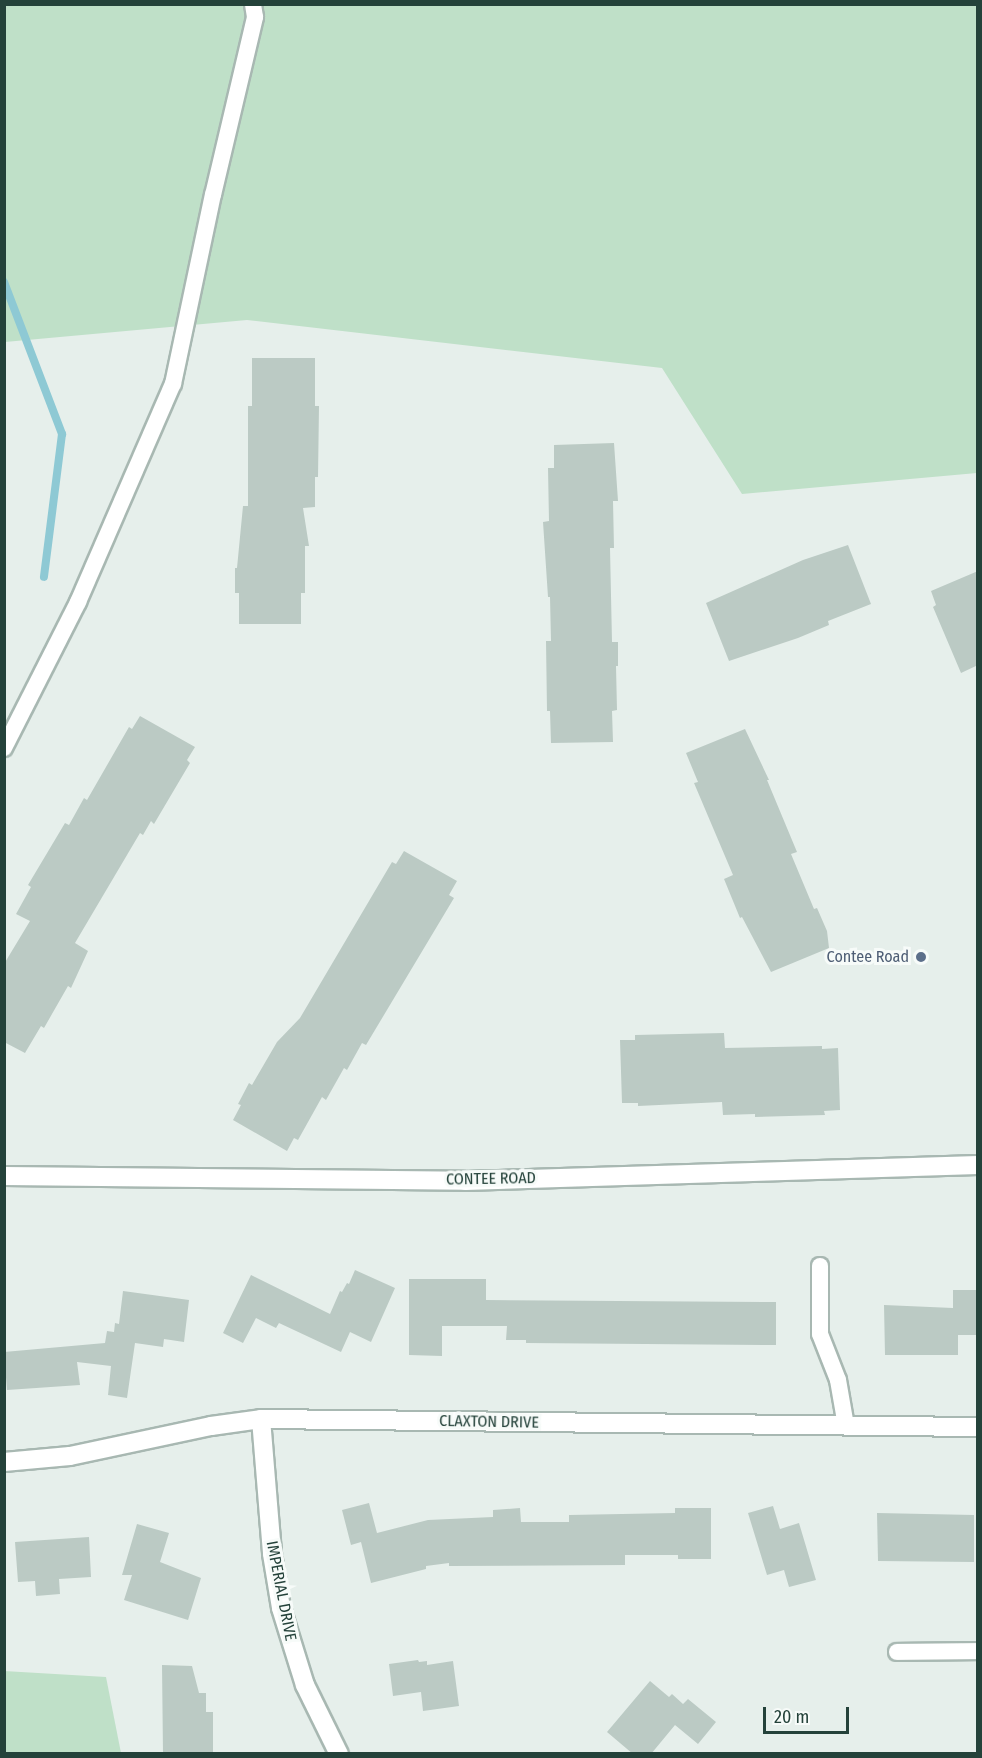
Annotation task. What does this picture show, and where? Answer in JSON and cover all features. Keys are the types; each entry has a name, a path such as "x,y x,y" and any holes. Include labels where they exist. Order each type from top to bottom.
{"street":[{"name":"CONTEE ROAD","path":"4,1176 465,1180 978,1165"},
{"name":"CLAXTON DRIVE","path":"4,1462 69,1456 211,1426 261,1419 978,1427"},
{"name":"IMPERIAL DRIVE","path":"261,1419 272,1554 281,1608 305,1685 339,1754"}],"lane":[{"path":"4,748 78,602 173,384 213,195 255,17 253,4"},
{"path":"820,1266 820,1334 838,1380 846,1426"},
{"path":"897,1652 978,1651"}],"green space":[{"path":"5,5 977,5 977,473 742,494 662,368 247,320 5,342"},
{"path":"4,1671 106,1677 121,1753 5,1753"}],"building":[{"path":"252,358 315,358 315,406 319,406 318,477 315,477 315,507 303,508 309,546 305,546 305,593 301,593 301,624 239,624 239,593 235,593 235,568 237,568 243,506 248,506 248,406 252,406"},
{"path":"614,443 618,501 613,501 614,548 610,548 612,642 618,642 618,666 616,666 617,710 612,711 613,742 551,743 550,711 547,711 546,641 551,641 550,597 548,597 543,522 549,521 548,468 554,468 554,445"},
{"path":"848,545 871,604 828,621 829,625 798,638 729,661 706,603 803,560"},
{"path":"978,571 978,665 961,673 933,607 936,605 931,591"},
{"path":"140,716 195,747 187,760 190,763 154,824 151,821 143,835 140,833 75,943 88,951 71,988 68,986 44,1028 41,1026 25,1053 4,1042 4,964 30,921 16,914 31,887 28,885 65,823 69,825 84,798 87,800 129,727 132,729"},
{"path":"745,729 769,780 767,780 797,852 791,854 814,909 817,908 827,931 829,948 771,972 742,917 740,918 724,879 733,875 694,783 698,782 686,753"},
{"path":"404,851 457,881 449,895 454,898 366,1045 362,1043 347,1070 344,1068 326,1100 322,1097 298,1140 294,1138 287,1151 233,1120 241,1105 238,1104 249,1083 252,1085 277,1042 300,1018 392,862 396,864"},
{"path":"724,1033 725,1048 822,1046 822,1049 838,1048 840,1110 824,1111 825,1115 755,1117 755,1114 723,1115 722,1102 638,1106 638,1103 622,1103 620,1040 635,1040 635,1035"},
{"path":"355,1270 395,1288 371,1342 350,1332 341,1352 279,1323 276,1328 256,1318 243,1343 223,1333 251,1275 330,1314 340,1291 342,1292 347,1283 349,1284"},
{"path":"409,1279 486,1279 486,1300 776,1302 776,1345 526,1343 526,1340 506,1340 507,1326 442,1326 442,1356 409,1355"},
{"path":"953,1290 978,1290 978,1335 958,1335 958,1355 885,1355 884,1305 953,1308"},
{"path":"123,1291 189,1300 184,1342 164,1339 163,1347 135,1343 127,1398 108,1395 111,1366 77,1362 80,1385 7,1390 4,1352 105,1343 107,1331 114,1332 115,1323 119,1324"},
{"path":"369,1503 377,1533 428,1520 493,1517 493,1510 520,1508 521,1522 569,1522 569,1515 675,1513 675,1508 711,1508 711,1559 678,1559 678,1555 625,1555 625,1565 449,1566 449,1563 426,1566 426,1569 371,1583 361,1542 351,1545 342,1510"},
{"path":"773,1506 780,1529 799,1523 816,1580 789,1587 784,1570 767,1575 748,1513"},
{"path":"877,1513 974,1515 974,1562 878,1561"},
{"path":"137,1524 169,1533 160,1562 201,1578 188,1620 124,1600 132,1575 122,1575"},
{"path":"89,1537 91,1577 59,1579 60,1594 36,1596 35,1581 18,1582 15,1542"},
{"path":"418,1660 419,1662 427,1661 427,1665 453,1661 459,1706 423,1711 421,1692 393,1696 389,1664"},
{"path":"162,1665 192,1666 199,1693 206,1693 206,1712 213,1712 213,1754 163,1754"},
{"path":"650,1681 669,1697 672,1694 683,1704 688,1699 716,1722 698,1744 675,1725 651,1754 633,1754 607,1732"}],"waterway":[{"path":"4,282 62,434 44,577"}],"place":[{"name":"Contee Road","path":"921,957"}]}
